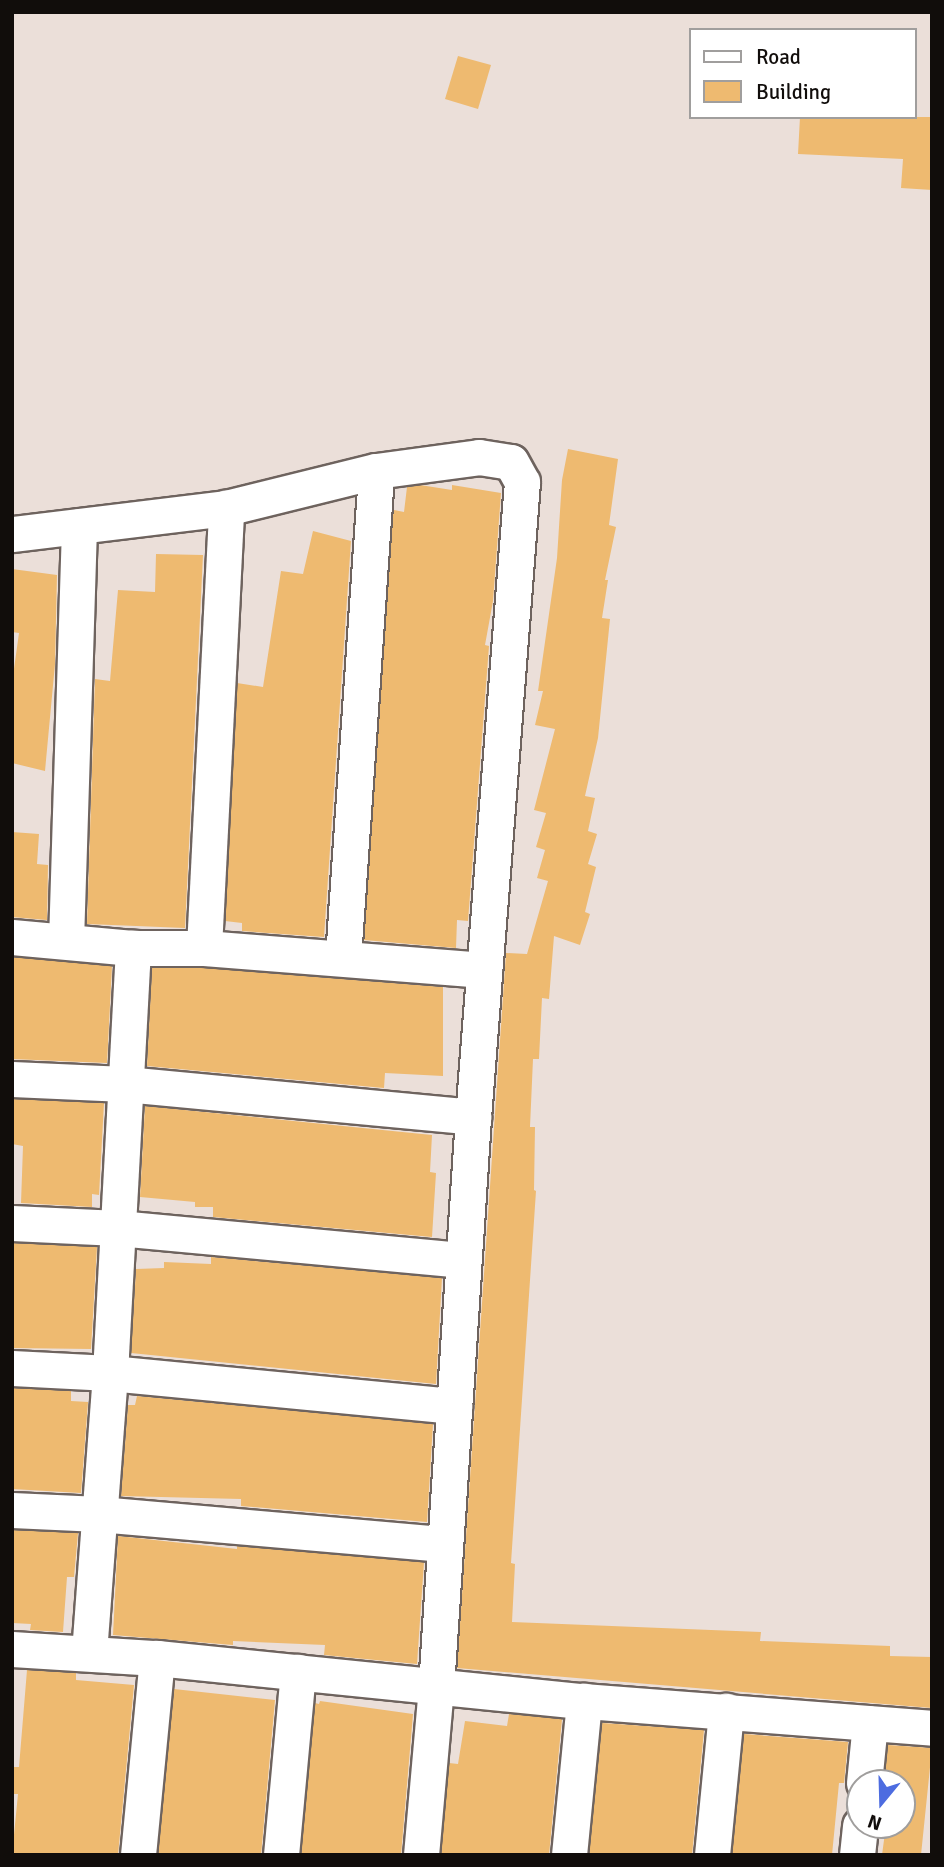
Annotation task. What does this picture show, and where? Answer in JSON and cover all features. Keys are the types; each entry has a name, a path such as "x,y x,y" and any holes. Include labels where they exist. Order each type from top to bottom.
{"street":[{"path":"12,534 226,508 376,471 479,457 511,462 522,482 473,1117 436,1687 421,1855"},
{"path":"343,958 376,471"},
{"path":"204,948 226,508"},
{"path":"66,941 79,526"},
{"path":"12,937 133,948 204,948 484,970"},
{"path":"89,1653 110,1373 133,948"},
{"path":"12,1079 125,1084 473,1117"},
{"path":"12,1223 118,1228 464,1261"},
{"path":"12,1368 110,1373 454,1406"},
{"path":"12,1510 99,1514 444,1544"},
{"path":"13,1655 89,1653 157,1658 584,1701 932,1728"},
{"path":"138,1855 157,1658"},
{"path":"281,1855 298,1671"},
{"path":"569,1855 584,1701"},
{"path":"712,1855 726,1711"},
{"path":"865,1769 870,1723"}],"building":[{"path":"458,56 491,65 478,109 445,99"},
{"path":"932,117 932,190 901,188 903,159 798,154 800,119"},
{"path":"568,449 618,459 609,525 616,527 605,580 608,580 602,618 610,619 598,738 585,796 595,798 588,831 597,834 588,864 596,867 585,912 590,914 580,945 554,936 549,999 542,998 539,1059 533,1059 530,1127 535,1127 536,1191 511,1563 515,1564 512,1622 761,1632 760,1641 890,1646 890,1656 932,1657 932,1708 457,1668 506,953 527,954 548,881 537,878 545,850 536,847 546,813 534,810 555,729 535,725 543,691 538,691 557,558 562,480"},
{"path":"420,485 452,490 452,485 501,493 493,601 485,645 489,646 468,921 457,920 456,948 364,940 393,515 394,510 404,512 407,487"},
{"path":"313,531 351,541 324,937 242,931 242,923 225,921 237,683 263,687 281,571 303,574"},
{"path":"156,554 203,555 185,928 87,924 95,679 110,681 118,590 155,592"},
{"path":"12,569 57,575 55,664 45,771 12,763 12,683 19,633 12,632"},
{"path":"12,832 39,834 37,864 48,865 47,920 12,917"},
{"path":"12,957 112,966 107,1063 12,1059"},
{"path":"152,968 205,968 443,987 443,1076 385,1073 384,1088 147,1066"},
{"path":"12,1099 104,1103 99,1195 92,1194 92,1207 21,1203 23,1146 12,1144"},
{"path":"145,1106 432,1135 430,1172 436,1173 432,1237 213,1217 213,1207 195,1207 195,1202 140,1197"},
{"path":"12,1243 97,1247 91,1349 12,1348"},
{"path":"211,1257 442,1278 436,1384 131,1353 136,1269 164,1268 164,1262 211,1264"},
{"path":"12,1388 71,1391 71,1401 88,1402 81,1493 12,1489"},
{"path":"137,1396 433,1424 427,1522 241,1506 241,1499 121,1496 128,1405 135,1405"},
{"path":"13,1530 78,1533 74,1577 67,1577 63,1632 30,1630 31,1624 12,1623"},
{"path":"118,1536 237,1549 237,1546 424,1562 417,1664 324,1655 325,1645 233,1641 233,1645 113,1635"},
{"path":"27,1670 76,1673 76,1680 134,1685 118,1855 12,1855 18,1794 12,1794 12,1767 19,1767"},
{"path":"174,1689 275,1700 261,1855 158,1855"},
{"path":"320,1701 413,1714 401,1855 301,1855 315,1703 319,1704"},
{"path":"509,1714 562,1719 549,1855 441,1855 449,1763 458,1764 465,1721 507,1726"},
{"path":"602,1723 704,1730 692,1855 589,1855"},
{"path":"744,1734 848,1742 844,1783 839,1783 832,1855 732,1855"},
{"path":"888,1745 932,1748 921,1855 882,1855 884,1839 916,1839 916,1769 885,1769"}]}
